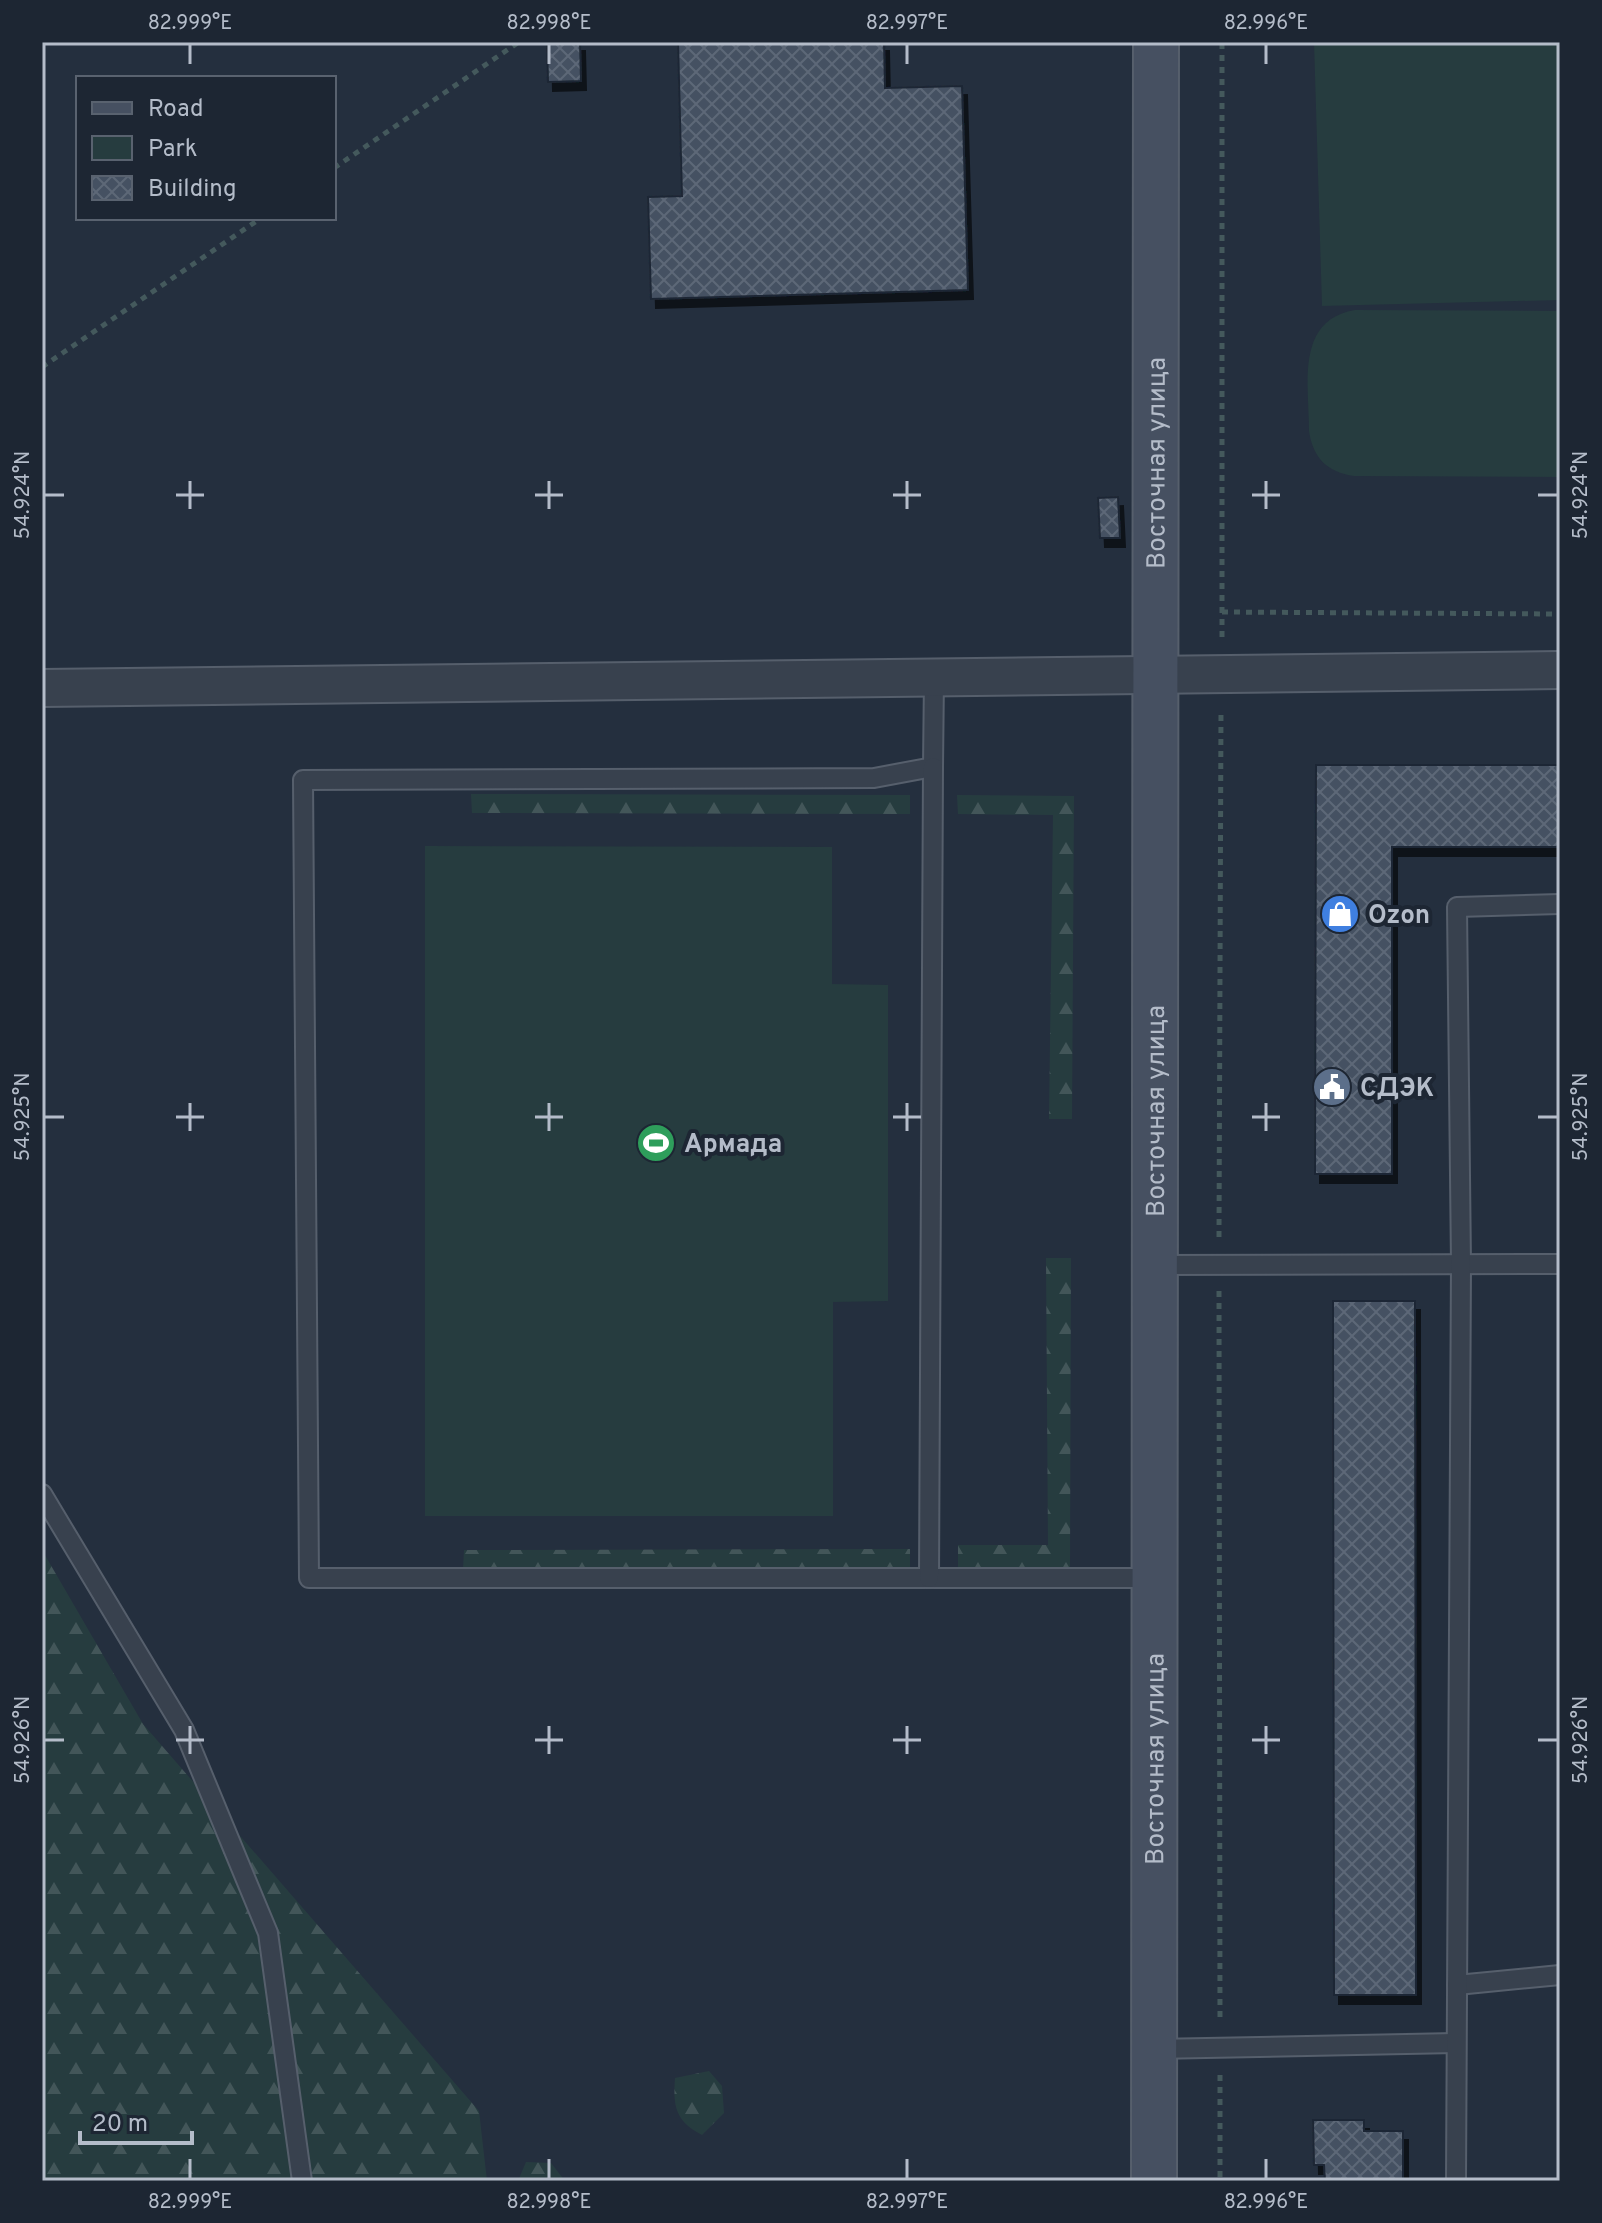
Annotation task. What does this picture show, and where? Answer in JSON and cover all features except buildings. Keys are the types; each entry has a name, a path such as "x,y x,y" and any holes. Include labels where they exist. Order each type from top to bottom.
{"main road":[{"name":"Восточная улица","path":"1154,2181 1156,42"}],"street":[{"path":"42,688 1560,670"}],"lane":[{"path":"929,1578 934,677"},
{"path":"933,767 874,778 303,780 309,1578 1154,1578"},
{"path":"1456,2181 1461,1264 1457,907 1560,904"},
{"path":"1154,1265 1560,1264"},
{"path":"42,1494 184,1730 268,1933 302,2181"},
{"path":"1457,1985 1560,1975"},
{"path":"1154,2049 1456,2043"}],"path":[{"path":"336,167 519,42"},
{"path":"1220,2181 1222,42"},
{"path":"42,367 258,220"},
{"path":"1222,612 1560,614"}],"green space":[{"path":"1314,42 1560,42 1560,300 1322,306"},
{"path":"1355,310 1560,311 1560,477 1354,476 1329,467 1314,449 1309,431 1310,357 1322,327 1336,316"},
{"path":"471,794 910,795 910,814 472,813"},
{"path":"957,795 1074,796 1072,1119 1049,1119 1053,815 958,814"},
{"name":"Армада","path":"425,846 832,847 832,984 888,985 888,1301 833,1302 833,1516 425,1516"},
{"path":"1046,1258 1071,1258 1070,1568 958,1568 958,1545 1048,1545"},
{"path":"910,1549 910,1570 463,1570 464,1550"},
{"path":"42,1550 143,1724 479,2111 487,2181 42,2181"},
{"path":"709,2071 722,2086 724,2113 702,2135 686,2124 678,2112 675,2078"},
{"path":"526,2162 551,2163 565,2181 518,2181"}],"place":[{"name":"Ozon","path":"1340,914"},
{"name":"СДЭК","path":"1332,1087"},
{"name":"Армада","path":"656,1143"}]}
